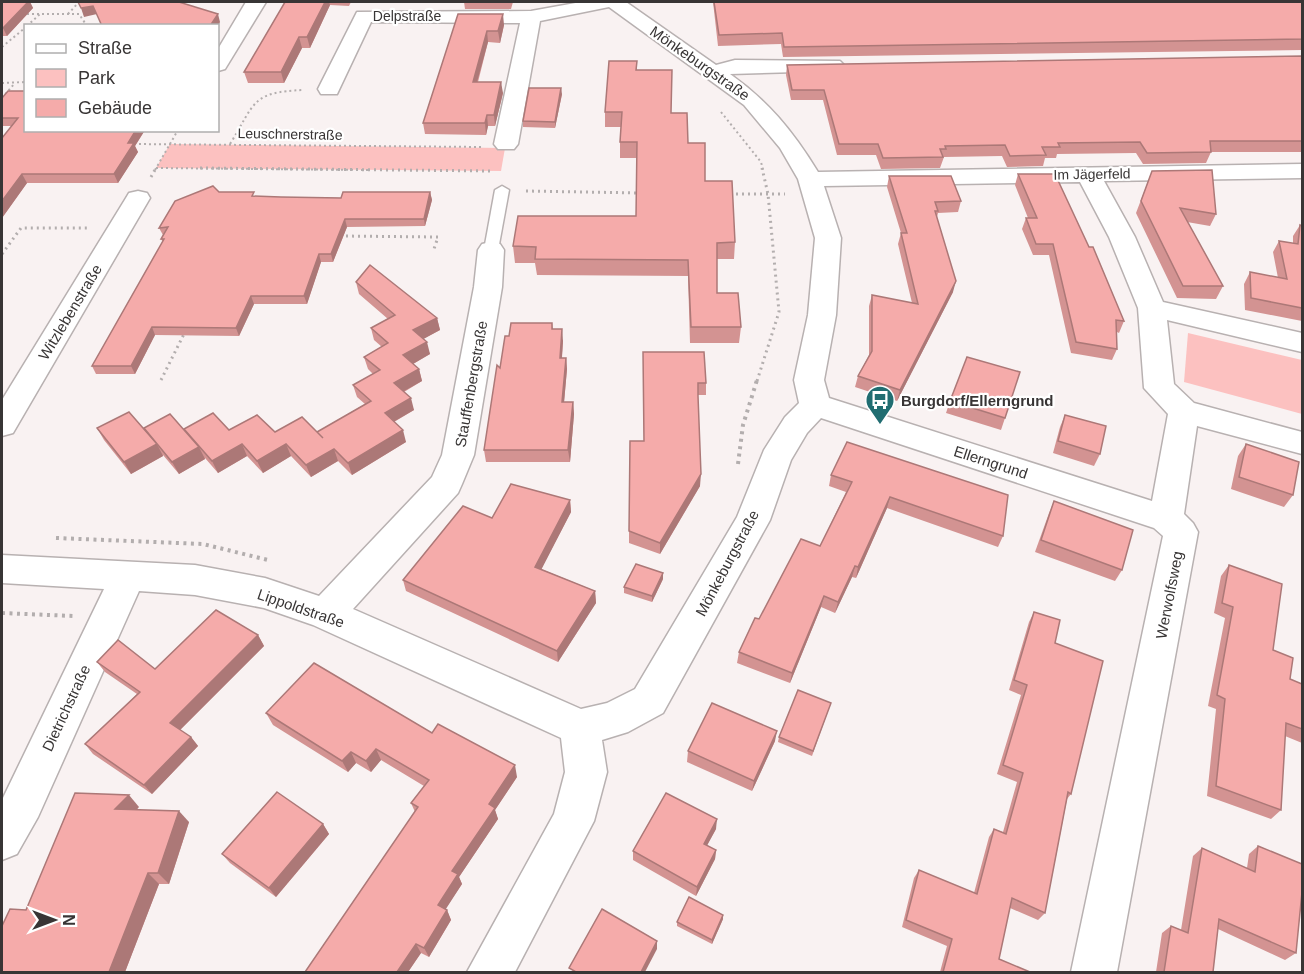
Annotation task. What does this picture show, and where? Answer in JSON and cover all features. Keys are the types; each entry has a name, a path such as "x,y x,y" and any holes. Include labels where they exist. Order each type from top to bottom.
{"street":[{"path":"219,64 256,2"},
{"name":"Mönkeburgstraße","path":"531,17 569,5 625,5 712,73 752,100 790,145 813,186 828,238 822,315 809,380 815,405 796,425 775,458 753,520 649,701 614,719 580,727"},
{"name":"Delpstraße","path":"329,89 364,16 531,17"},
{"path":"506,144 531,17"},
{"path":"712,73 735,66 853,64"},
{"name":"Im Jägerfeld","path":"813,186 1088,174 1302,171"},
{"path":"1088,174 1122,237 1152,308 1159,388 1184,411 1302,443"},
{"name":"Witzlebenstraße","path":"2,425 138,198"},
{"name":"Stauffenbergstraße","path":"326,614 446,484 458,455 488,287 492,250"},
{"path":"1152,308 1302,342"},
{"name":"Ellerngrund","path":"815,405 1166,519"},
{"path":"1166,519 1184,411"},
{"name":"Werwolfsweg","path":"1094,972 1181,532 1166,519"},
{"name":"Lippoldstraße","path":"2,569 195,580 253,591 326,614 580,727"},
{"name":"Dietrichstraße","path":"2,839 12,802 128,576"},
{"path":"490,972 573,821 586,772 580,727"}],"lane":[{"path":"492,250 502,190"}],"path":[{"path":"68,14 79,2"},
{"path":"21,14 79,14 86,24"},
{"path":"28,24 40,14"},
{"path":"2,47 24,28"},
{"path":"2,98 15,82"},
{"path":"2,83 24,82"},
{"path":"230,144 258,99 274,91 329,89"},
{"path":"715,108 724,115 761,162 768,194 779,312 743,425 738,465"},
{"path":"138,198 177,132"},
{"name":"Leuschnerstraße","path":"125,144 481,147"},
{"path":"156,168 501,171"},
{"path":"722,194 768,194 813,186"},
{"path":"502,190 641,193"},
{"path":"2,254 21,228 120,228"},
{"path":"331,236 438,237 434,249"},
{"path":"161,380 188,328"},
{"path":"2,613 108,618"}],"green space":[{"path":"170,144 505,148 501,171 156,168"},
{"path":"1188,333 1302,360 1302,414 1184,382"}],"building":[{"path":"2,2 28,2 3,28 2,28"},
{"path":"78,2 179,2 218,14 211,24 101,24 93,6 81,8"},
{"path":"285,2 325,2 307,37 299,37 281,72 244,72"},
{"path":"714,2 1302,2 1302,39 784,47 782,33 719,35"},
{"path":"458,14 503,14 498,31 487,31 473,82 501,82 494,115 487,115 485,123 423,123"},
{"path":"1302,56 1302,141 1210,141 1211,152 1147,153 1140,142 1058,143 1060,147 1042,147 1046,155 1010,156 1005,145 945,146 946,149 940,149 943,157 883,158 878,144 839,144 824,90 792,90 787,65"},
{"path":"609,61 637,61 636,70 672,70 671,113 687,113 688,143 705,143 705,181 732,181 735,242 717,243 717,293 738,293 741,327 691,327 688,260 535,259 536,247 513,246 518,216 636,216 637,142 620,142 622,112 605,112"},
{"path":"529,88 561,88 555,122 523,121"},
{"path":"8,91 24,91 24,132 135,132 128,143 134,143 114,174 22,174 2,201 2,138 18,118 2,118 2,98"},
{"path":"1212,170 1216,214 1180,208 1223,286 1183,286 1141,201 1152,171"},
{"path":"1018,174 1055,174 1089,247 1093,247 1124,321 1116,320 1117,349 1076,342 1053,244 1036,244 1026,218 1037,218"},
{"path":"889,176 951,176 961,201 935,202 938,211 935,211 956,281 900,390 858,376 872,351 872,295 918,304 901,233 907,233"},
{"path":"213,186 219,192 254,192 252,196 281,197 341,198 343,192 430,192 424,219 345,219 331,254 319,254 304,296 251,296 236,328 152,327 131,366 92,366 164,239 161,239 168,227 159,228 175,201"},
{"path":"1300,225 1302,226 1302,308 1251,298 1250,272 1287,279 1279,241 1298,244"},
{"path":"370,265 437,318 413,330 427,342 403,355 419,369 394,383 411,398 385,413 403,430 348,463 334,449 306,465 286,444 257,461 242,444 212,461 184,429 213,413 229,430 257,415 275,432 302,417 317,432 371,401 353,385 380,370 364,357 388,343 371,328 395,315 356,282"},
{"path":"511,323 552,323 552,329 562,329 560,358 566,358 562,402 573,402 568,450 484,450 497,365 500,368 505,336 509,336"},
{"path":"643,352 704,352 706,383 698,383 701,474 660,543 629,531 630,441 644,441"},
{"path":"967,357 1020,372 1005,418 950,401"},
{"path":"129,412 157,444 124,462 97,428"},
{"path":"170,414 199,447 172,462 144,428"},
{"path":"1065,415 1106,426 1100,454 1058,441"},
{"path":"847,442 1008,495 1003,536 890,497 858,567 855,566 838,602 824,596 792,673 739,652 755,618 759,619 801,539 820,546 852,482 831,475"},
{"path":"1246,444 1299,462 1293,495 1239,477"},
{"path":"511,484 570,500 535,567 595,591 557,651 403,580 463,506 492,518"},
{"path":"1054,501 1133,530 1122,570 1041,540"},
{"path":"636,564 663,573 652,596 624,587"},
{"path":"1229,565 1282,584 1273,650 1293,658 1290,679 1302,684 1302,729 1286,723 1281,810 1216,786 1225,699 1217,695 1233,607 1222,603"},
{"path":"216,610 258,635 170,723 191,737 144,785 85,744 140,692 97,662 118,640 155,669"},
{"path":"1034,612 1060,620 1055,643 1103,661 1071,794 1068,792 1045,913 1012,898 999,959 1030,972 943,972 952,939 906,920 919,870 977,894 994,829 1006,834 1023,773 1003,765 1027,685 1014,680"},
{"path":"314,663 432,733 438,724 515,765 489,804 495,808 452,871 458,874 438,905 447,910 424,948 416,944 397,972 305,972 418,807 411,803 429,780 376,749 366,761 351,752 342,761 266,713"},
{"path":"798,690 831,703 813,751 779,737"},
{"path":"712,703 777,731 754,781 688,751"},
{"path":"277,792 323,824 269,888 222,854"},
{"path":"75,793 129,795 115,809 179,811 158,873 148,873 109,972 2,972 2,926 10,909 26,910"},
{"path":"666,793 717,819 704,844 716,850 697,887 633,851"},
{"path":"1258,846 1302,864 1302,892 1296,953 1219,919 1213,972 1164,972 1171,926 1188,933 1202,848 1255,872"},
{"path":"689,897 723,915 712,940 677,922"},
{"path":"602,909 657,941 641,972 576,972 569,968"}],"place":[{"name":"Burgdorf/Ellerngrund","path":"880,426"}]}
